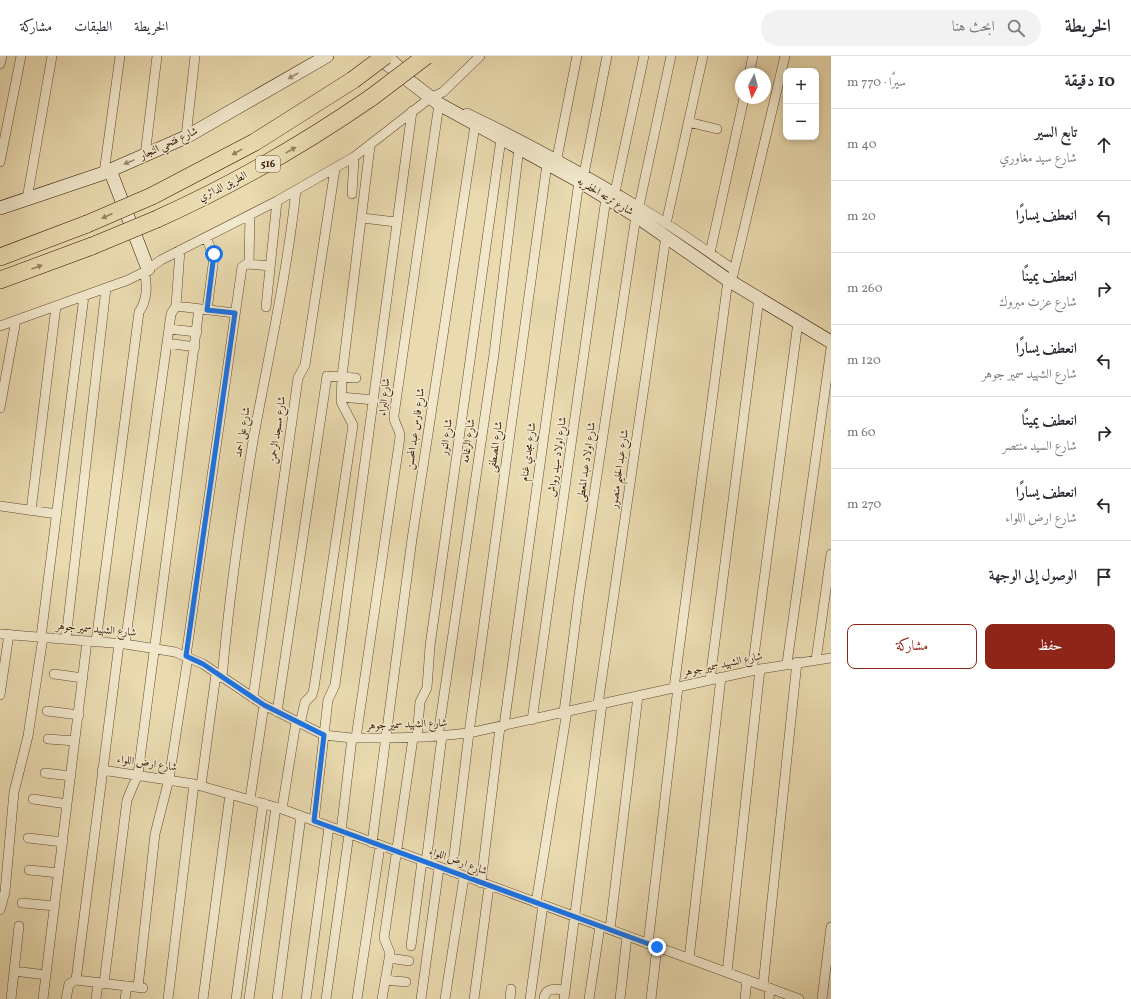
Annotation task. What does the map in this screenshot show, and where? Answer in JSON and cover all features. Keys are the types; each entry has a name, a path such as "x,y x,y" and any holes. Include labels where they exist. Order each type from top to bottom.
{"highway":[{"name":"516","path":"0,257 87,224 152,196 255,142 353,80 385,56"},
{"name":"الطريق الدائري","path":"0,280 92,246 157,219 224,187 315,136 372,97 426,56"}],"street":[{"path":"0,64 2,56"},
{"path":"0,162 21,56"},
{"path":"27,199 52,56"},
{"path":"43,999 83,678 91,641 140,312 144,305 146,282 146,271 107,172 120,56"},
{"path":"145,156 157,56"},
{"path":"186,137 195,56"},
{"name":"شارع فتحي النجار","path":"0,208 107,172 186,137 327,56"},
{"name":"شارع ترعه الحفريه","path":"376,56 474,125 519,148 552,161"},
{"name":"شارع ترعه الحفريه","path":"389,56 435,99 552,161 638,211 759,298 831,342"},
{"path":"0,326 106,288 146,271 161,260 250,215 335,169 370,146 412,111 435,99 480,56"},
{"name":"شارع المصطفى","path":"452,872 469,733 552,161 578,56"},
{"name":"شارع مجدي غنام","path":"474,999 502,727 582,178 606,56"},
{"name":"شارع اولاد سيد رواش","path":"532,720 610,195 644,56"},
{"name":"شارع اولاد عبد المعطى","path":"530,999 540,904 566,712 579,595 638,211 671,56"},
{"name":"شارع عبد الحليم منصور","path":"565,995 600,704 666,230 703,56"},
{"path":"750,68 753,56"},
{"path":"651,999 653,946 676,687 731,277 785,56"},
{"name":"شارع البراء","path":"326,999 354,738 400,437 394,415 435,99"},
{"path":"710,253 743,104"},
{"path":"314,821 328,700 335,685 412,111"},
{"path":"688,122 717,129"},
{"name":"شارع فارس عبد المحسن","path":"357,999 412,539 474,125"},
{"name":"شارع النور","path":"389,958 389,949 384,938 419,708 427,688 430,646 501,139"},
{"path":"249,999 279,808 304,702 313,692 353,424 352,419 343,406 342,376 370,146"},
{"name":"شارع الرغامه","path":"411,946 424,862 440,736 494,354 519,148"},
{"path":"352,194 354,157"},
{"name":"شارع مسجد الرحمن","path":"253,698 298,378 305,365 335,169"},
{"name":"شارع على احمد","path":"168,999 198,785 219,676 253,442 286,270 296,190"},
{"path":"266,308 277,200"},
{"path":"248,264 250,215"},
{"path":"362,218 396,222"},
{"name":"شارع ترعه الحفريه","path":"666,230 710,253 731,277"},
{"path":"96,999 101,983 127,800 138,774 197,332 214,257 206,237"},
{"path":"76,980 102,770 171,314 176,306 180,250"},
{"path":"66,999 69,984 76,980 140,988 155,834 169,779 242,268 248,264 270,266"},
{"path":"66,639 106,288"},
{"path":"0,910 5,892 14,792 28,736 42,637 84,296"},
{"path":"710,680 759,298"},
{"path":"31,511 56,306"},
{"path":"176,306 235,313"},
{"path":"0,408 16,320"},
{"path":"727,972 756,670 798,322"},
{"path":"169,329 197,332"},
{"path":"167,343 195,347"},
{"path":"787,663 831,348"},
{"path":"277,712 327,376 356,378"},
{"path":"342,397 374,400"},
{"path":"0,506 58,514"},
{"path":"816,660 831,554"},
{"path":"0,695 4,634"},
{"name":"شارع الشهيد سمير جوهر","path":"4,634 122,644 154,648 187,656 264,705 298,723 324,735 354,738 415,738 469,733 502,727 787,663 831,658"},
{"path":"769,999 767,987 797,662"},
{"path":"54,674 83,678"},
{"path":"689,958 721,678"},
{"path":"610,929 638,696"},
{"path":"250,799 264,705"},
{"path":"47,711 78,715"},
{"path":"48,739 75,742"},
{"name":"شارع ارض اللواء","path":"102,770 138,774 198,785 279,808 797,999"},
{"path":"45,773 71,776"},
{"path":"203,999 230,794"},
{"path":"33,799 67,804"},
{"path":"236,999 263,803"},
{"path":"277,999 302,816"},
{"path":"306,999 329,827"},
{"path":"28,838 63,842"},
{"path":"421,999 439,868"},
{"path":"29,870 59,873"},
{"path":"445,999 464,877"},
{"path":"22,903 54,906"},
{"path":"11,999 19,926"},
{"path":"589,999 600,926"},
{"path":"822,999 831,927"},
{"path":"620,999 627,936"},
{"path":"382,999 389,958 409,961"},
{"path":"14,971 46,975"},
{"path":"385,980 406,982"},
{"path":"745,999 748,980"},
{"path":"125,999 126,986"},
{"path":"510,999 512,989"},
{"path":"544,999 546,993 552,989 565,995"}],"route":[{"path":"214,254 207,310 235,313 204,517 186,656 203,664 264,705 324,735 314,821 657,947"}]}
